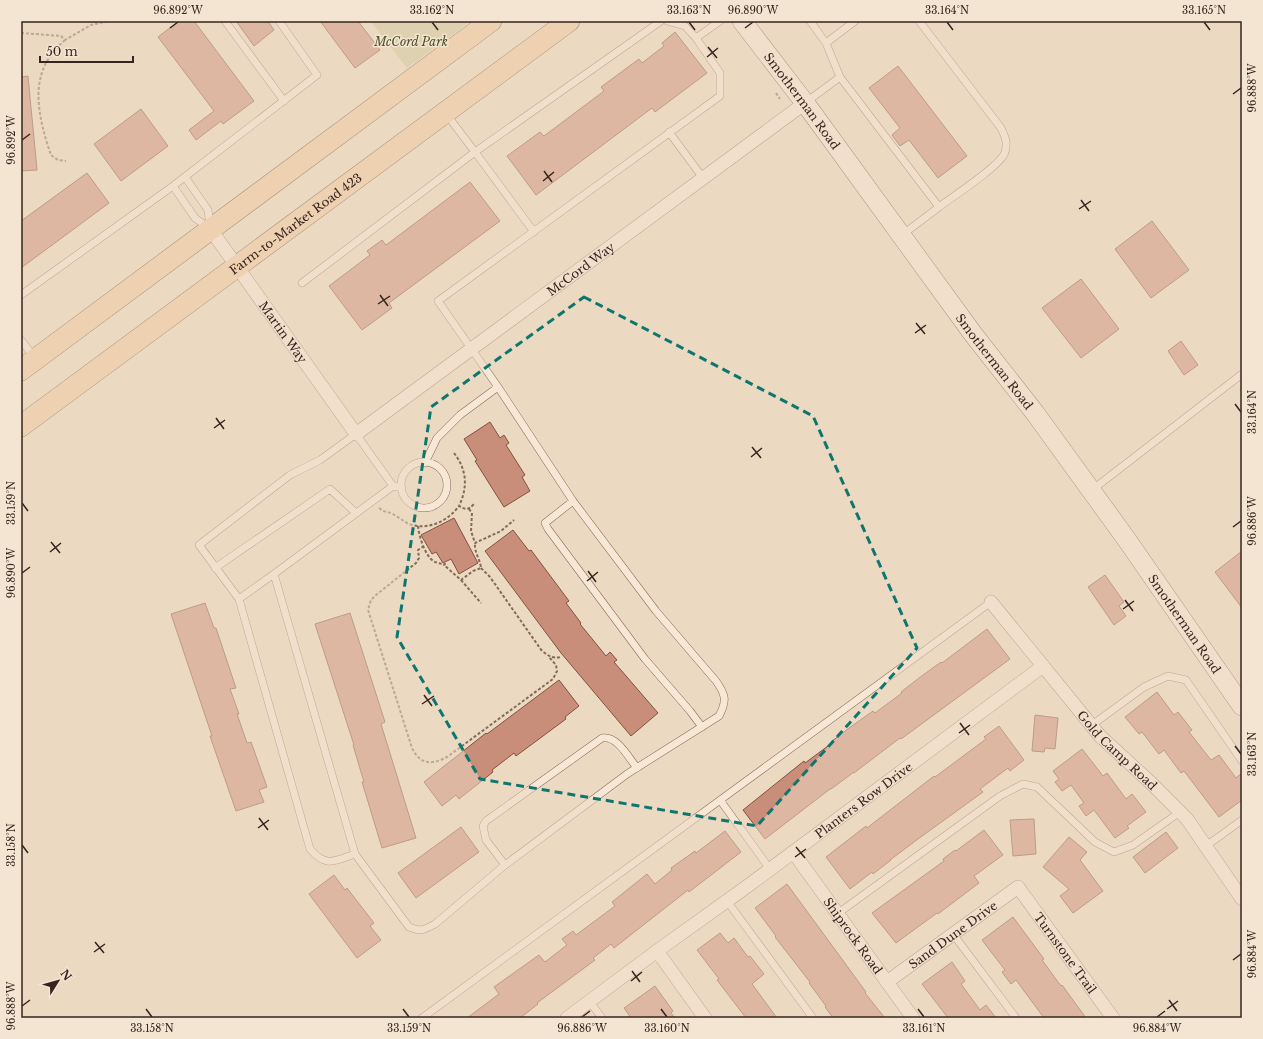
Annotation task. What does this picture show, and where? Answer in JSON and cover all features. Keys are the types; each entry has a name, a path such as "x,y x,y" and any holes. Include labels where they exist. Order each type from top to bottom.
{"main road":[{"path":"28,364 211,230 491,21"},
{"name":"Farm-to-Market Road 423","path":"21,426 569,21"}],"street":[{"name":"Smotherman Road","path":"742,21 805,103 973,334 1035,413 1092,490 1242,706"},
{"name":"McCord Way","path":"356,434 805,103"},
{"name":"Martin Way","path":"211,230 356,434"},
{"name":"Gold Camp Road","path":"991,602 1100,736 1187,819 1240,894"},
{"name":"Planters Row Drive","path":"567,1018 1043,666"},
{"name":"Shiprock Road","path":"793,852 913,1018"},
{"name":"Sand Dune Drive","path":"887,982 1018,887"},
{"name":"Turnstone Trail","path":"1018,887 1114,1018"},
{"path":"657,951 705,1018"}],"lane":[{"path":"225,21 284,101"},
{"path":"21,296 173,186 317,75 279,21"},
{"path":"302,283 475,152 661,21"},
{"path":"274,574 355,854 409,926 418,930 426,929 436,924 505,865 636,768 719,716 724,707 725,698 721,689 656,611 573,501 498,387 438,301 720,96 720,73 696,38 685,26 667,21"},
{"path":"696,38 720,21"},
{"path":"810,21 826,43 840,77 939,207"},
{"path":"826,43 855,21"},
{"path":"902,235 997,164 1005,153 1007,141 1001,128 919,21"},
{"path":"805,103 840,77"},
{"path":"445,113 534,232"},
{"path":"669,132 703,178"},
{"path":"185,177 208,210 211,230"},
{"path":"173,186 195,218 211,230"},
{"path":"21,340 28,364"},
{"path":"1092,490 1242,374"},
{"path":"425,463 437,438 460,415 498,387"},
{"path":"355,854 333,862 323,861 310,849 239,599 199,545 290,475 320,460 356,434 393,486 402,488"},
{"path":"419,463 425,463 437,467 445,477 447,483 445,496 441,501 430,507 417,507 407,500 402,488 402,481 408,470 419,463"},
{"path":"239,599 393,486"},
{"path":"215,568 330,489 356,513"},
{"path":"573,501 546,523 548,529 645,659 702,727"},
{"path":"422,1018 991,602"},
{"path":"1092,725 1144,687 1168,676 1186,680 1242,761"},
{"path":"505,865 486,840 483,826 486,821 602,738 607,737 617,743 636,768"},
{"path":"838,914 1000,796 1023,784 1037,787 1095,842 1114,852 1133,845 1180,812"},
{"path":"720,800 770,869"},
{"path":"1206,846 1242,820"},
{"path":"727,901 813,1018"},
{"path":"953,934 1016,1018"},
{"path":"590,1001 602,1018"}],"path":[{"path":"66,161 58,160 51,155 44,133 39,94 40,76 57,48 65,40 91,25 109,21"},
{"path":"21,33 61,36 65,40"},
{"path":"374,500 385,512 392,513 410,524 421,527 434,524 450,517 459,506 463,498 465,477 460,463 454,453"},
{"path":"459,506 465,510 469,509 474,504"},
{"path":"424,546 418,550 419,558 416,563 376,595 371,600 368,610 412,748 415,754 423,760 436,763 447,757 553,679 557,671 556,665 535,642 490,577 481,568 474,548 475,543 471,531 472,513 469,509"},
{"path":"475,543 501,531 514,520"},
{"path":"418,526 419,537 431,560 445,564 444,565 461,580 481,603"},
{"path":"461,580 473,571 481,568"},
{"path":"549,657 561,657"}],"highlighted area":[{"path":"584,297 813,416 917,648 757,826 480,779 397,637 431,407"}],"green space":[{"name":"McCord Park","path":"371,21 471,21 407,68"}],"building":[{"path":"179,21 194,21 254,101 223,124 221,121 196,140 189,130 214,111 158,37"},
{"path":"236,21 268,21 274,30 254,46"},
{"path":"320,21 358,21 380,50 355,68"},
{"path":"675,32 707,73 655,112 652,108 536,195 507,156 540,132 544,136 604,91 601,87 639,59 642,63 664,46 662,43"},
{"path":"898,66 967,156 938,178 909,140 900,146 892,135 900,128 869,88"},
{"path":"28,76 37,170 21,171 21,77"},
{"path":"141,109 168,146 121,181 94,144"},
{"path":"87,173 109,203 21,268 21,221"},
{"path":"470,182 500,221 389,303 392,308 362,330 329,286 370,255 367,251 382,240 386,245"},
{"path":"1152,221 1189,270 1151,298 1115,249"},
{"path":"1081,279 1119,329 1081,358 1042,308"},
{"path":"1181,341 1198,365 1184,375 1168,351"},
{"path":"490,422 500,438 504,435 509,443 506,445 525,475 522,477 530,491 504,507 475,461 477,460 464,439"},
{"path":"454,518 478,563 459,574 451,559 443,563 436,552 432,554 421,535"},
{"path":"513,530 529,551 531,550 569,601 566,603 581,623 580,624 606,656 610,652 617,660 614,662 658,713 631,736 561,653 485,551"},
{"path":"1242,551 1242,608 1215,572"},
{"path":"1105,575 1124,602 1119,606 1126,616 1114,625 1088,587"},
{"path":"205,603 214,628 216,628 236,688 230,689 239,714 237,714 247,743 251,742 267,787 259,790 264,802 236,811 171,614"},
{"path":"350,613 385,722 381,724 416,838 382,848 362,782 364,782 354,745 315,624"},
{"path":"987,629 1010,659 830,789 765,839 743,810 804,761 805,763 873,711 875,713 919,678 941,662 942,663"},
{"path":"559,680 579,706 565,717 566,719 516,756 514,753 492,770 493,772 459,799 456,795 442,806 424,782 486,733 487,734"},
{"path":"1157,692 1174,715 1178,712 1192,730 1189,732 1211,760 1219,755 1236,778 1242,773 1242,800 1219,817 1184,771 1181,773 1164,750 1159,754 1142,732 1139,734 1125,717"},
{"path":"1035,715 1058,718 1055,749 1045,748 1044,752 1032,751"},
{"path":"999,726 1024,760 1010,771 1008,768 980,789 983,792 873,874 872,872 850,889 826,857 866,826 867,828 934,776 935,777 986,739 984,737"},
{"path":"1082,749 1103,776 1107,773 1126,799 1132,794 1146,812 1127,826 1129,828 1115,838 1094,810 1086,816 1079,806 1084,803 1071,785 1062,791 1055,782 1059,779 1053,771"},
{"path":"1034,819 1036,854 1013,856 1010,820"},
{"path":"461,827 479,852 416,898 398,873"},
{"path":"984,830 1003,855 974,876 979,883 896,943 872,913"},
{"path":"725,831 741,852 689,892 688,890 614,948 611,944 593,958 595,960 537,1003 538,1004 520,1018 467,1018 499,994 494,987 539,955 545,962 567,945 562,939 573,931 576,935 615,906 612,902 647,874 655,884 672,870 671,868 695,851 696,853"},
{"path":"1166,832 1178,848 1145,873 1133,857"},
{"path":"1069,837 1087,852 1080,860 1103,891 1073,913 1060,896 1069,889 1043,867"},
{"path":"334,875 345,890 347,888 374,923 370,926 381,940 357,958 309,894"},
{"path":"787,884 866,992 865,993 885,1018 833,1018 809,983 810,982 775,937 776,936 755,908"},
{"path":"1013,917 1044,959 1042,960 1086,1018 1044,1018 1016,980 1011,984 1002,972 1005,970 982,940"},
{"path":"720,933 728,943 734,938 748,957 750,956 764,974 752,984 777,1018 746,1018 717,980 719,979 697,950"},
{"path":"952,962 965,981 961,984 980,1010 986,1005 996,1018 948,1018 922,984"},
{"path":"655,986 673,1011 671,1013 675,1018 631,1018 624,1008"}]}
